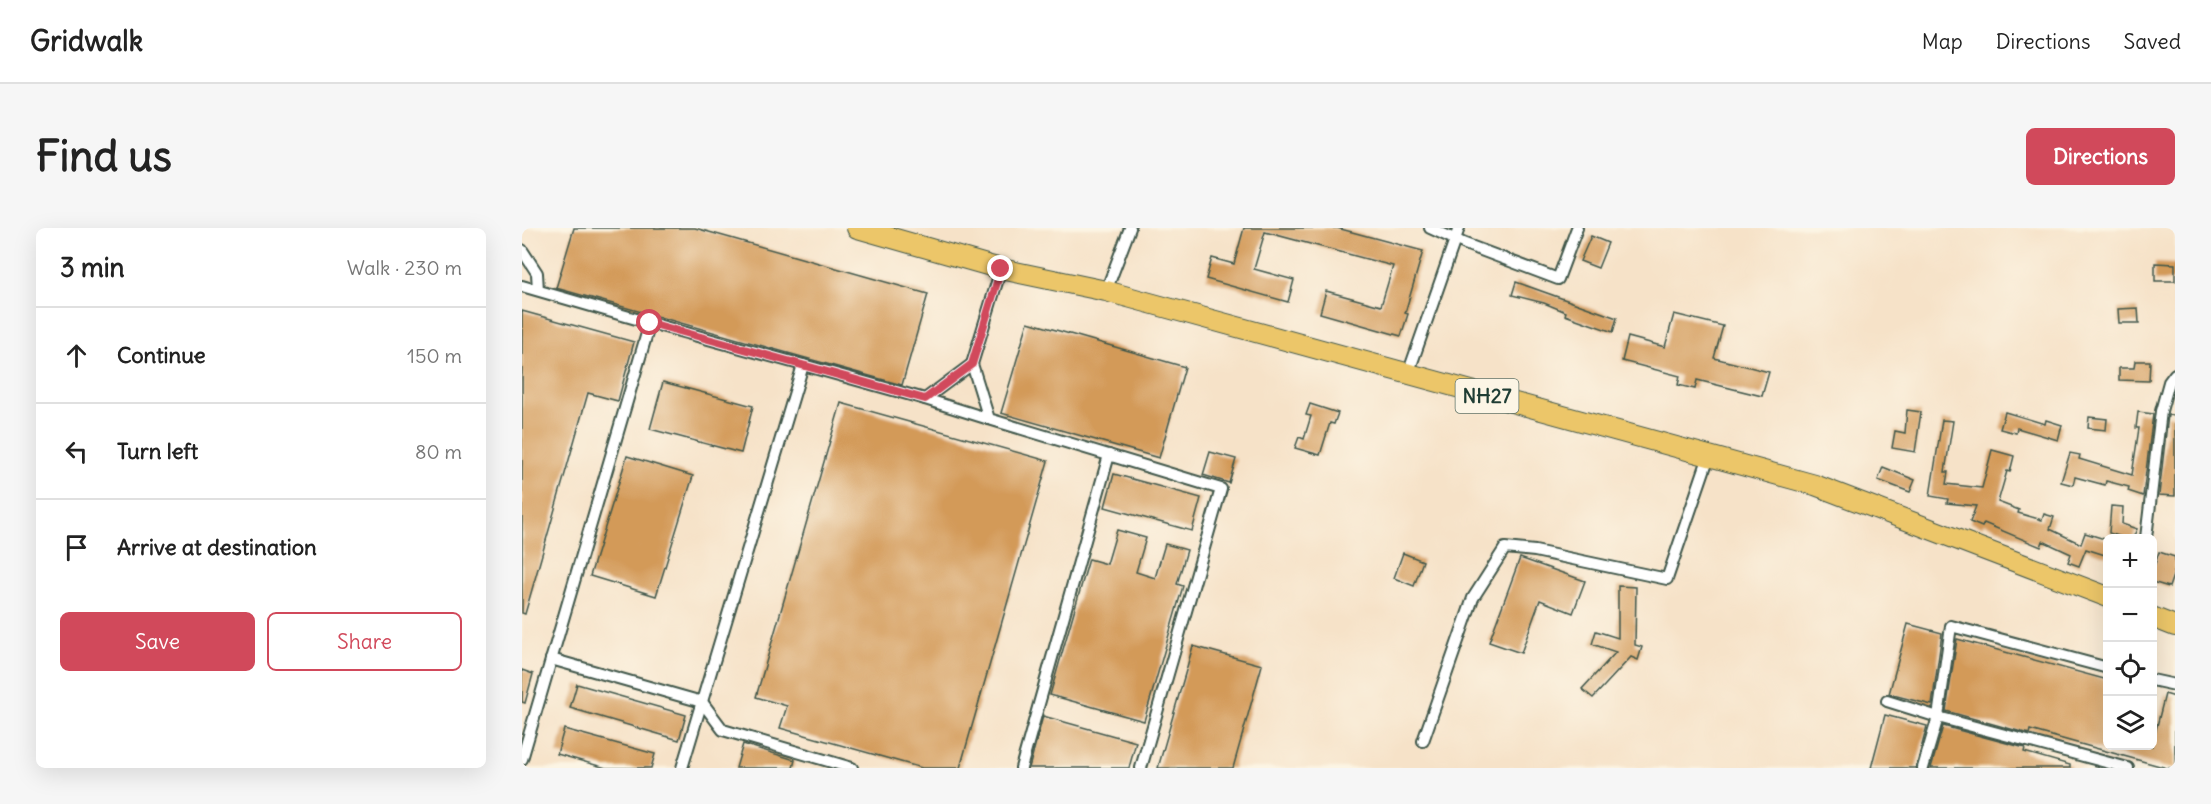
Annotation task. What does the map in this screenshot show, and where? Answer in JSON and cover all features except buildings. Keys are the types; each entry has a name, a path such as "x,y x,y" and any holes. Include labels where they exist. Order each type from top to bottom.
{"highway":[{"name":"NH27","path":"857,228 1001,269 1106,291 1815,485 2103,595"},
{"path":"2157,618 2175,626"}],"street":[{"path":"1106,291 1130,228"},
{"path":"1430,228 1455,240 1558,279 1577,228"},
{"path":"1408,374 1460,228"},
{"path":"522,249 537,273 538,290"},
{"path":"989,419 972,364 1001,269"},
{"path":"522,286 925,399 1221,489 1142,768"},
{"path":"522,759 650,323"},
{"path":"925,399 972,364"},
{"path":"682,768 803,365"},
{"path":"2146,534 2161,411 2169,382 2175,374"},
{"path":"1021,768 1109,455"},
{"path":"1423,741 1473,598 1505,548 1536,551 1667,579 1709,456"},
{"path":"1923,768 1938,717 1951,626 2103,667"},
{"path":"551,658 702,702 723,730 852,768"},
{"path":"2157,681 2175,685"},
{"path":"1887,701 2128,768"}],"route":[{"path":"650,323 925,399 972,364 1001,269"}]}
